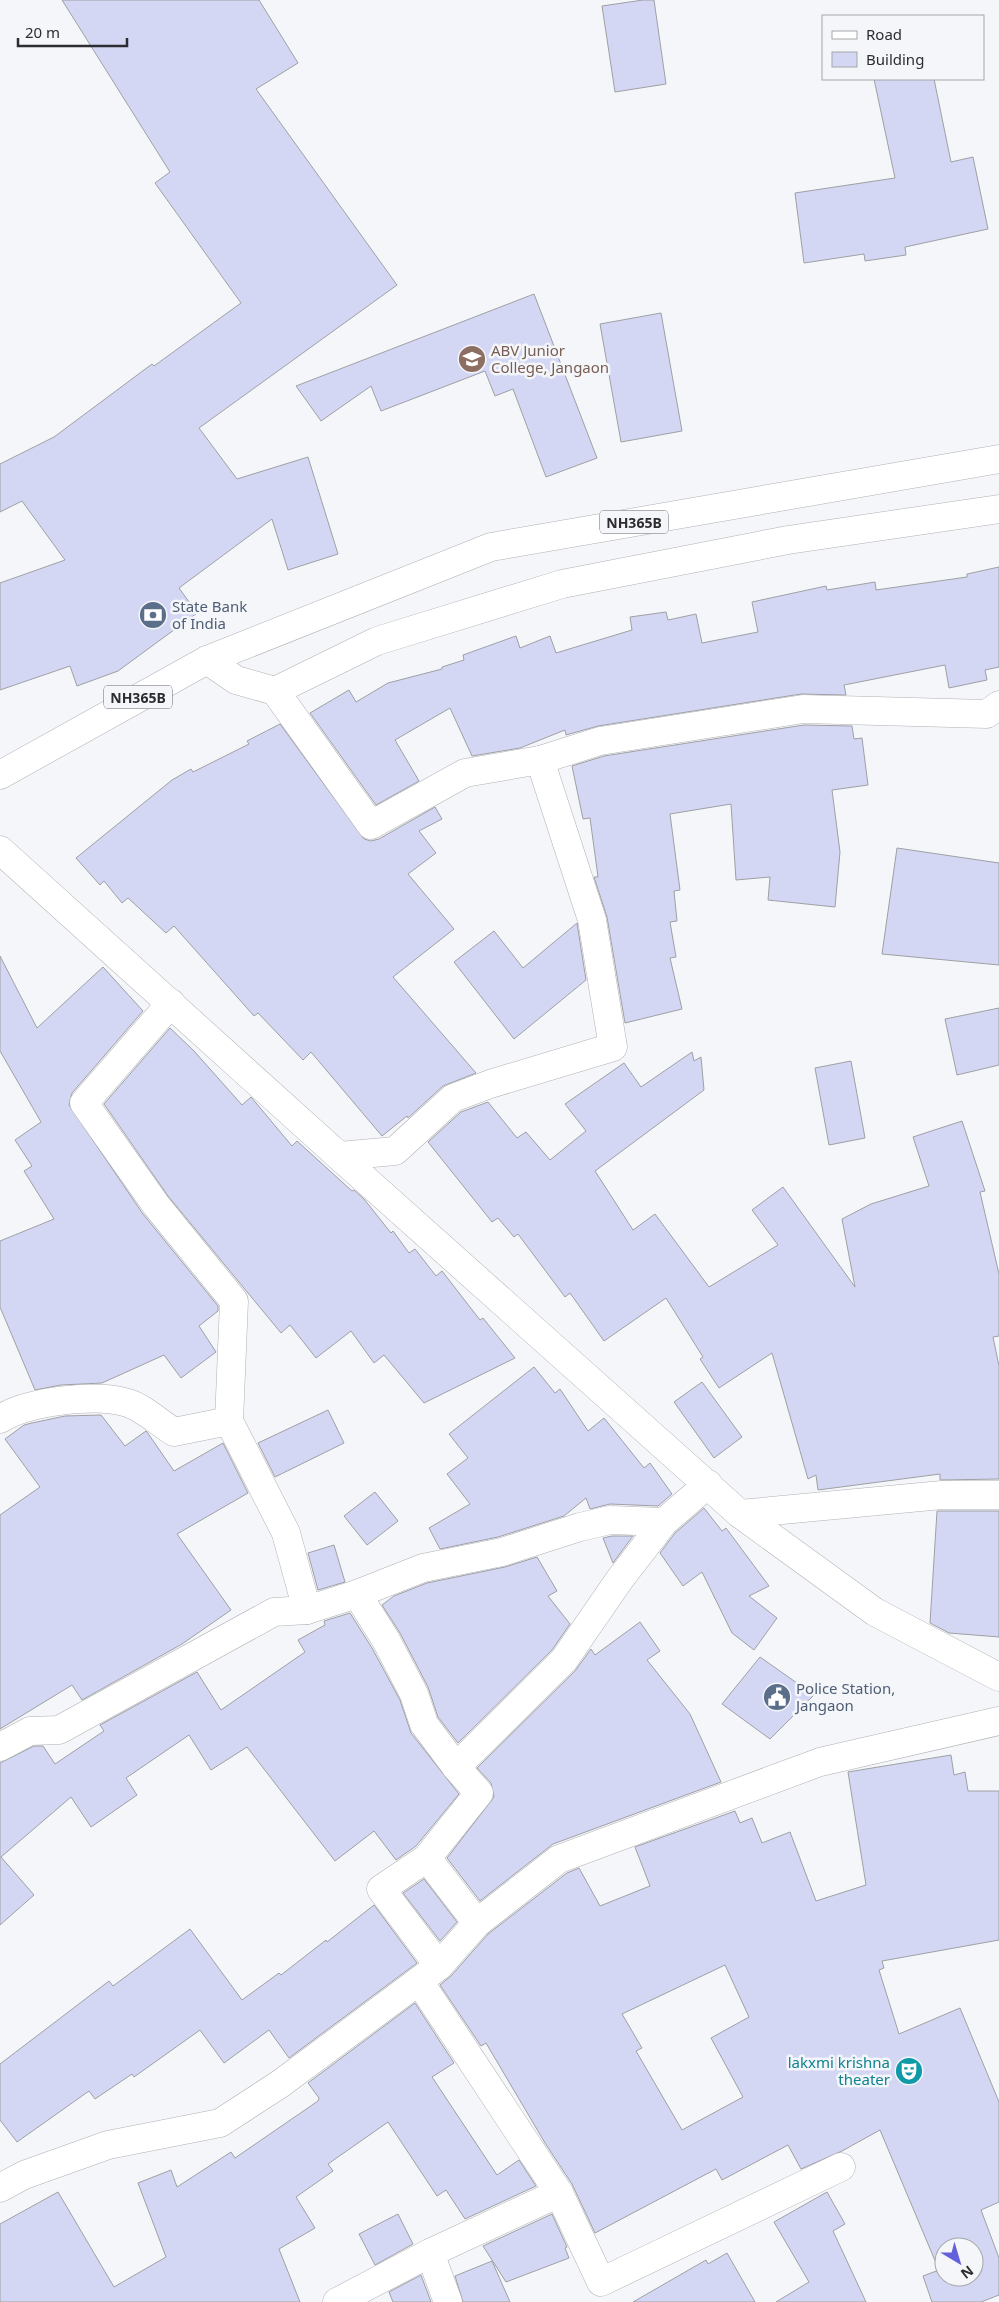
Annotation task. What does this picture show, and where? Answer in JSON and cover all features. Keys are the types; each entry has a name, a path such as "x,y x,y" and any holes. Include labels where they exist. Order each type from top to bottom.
{"main road":[{"name":"NH365B","path":"0,774 207,660 491,547 999,459"},
{"path":"207,660 236,680 275,690 377,641 562,584 788,540 999,509"},
{"path":"275,690 371,825 464,773 540,760 600,741 803,709 987,714 999,705"},
{"path":"339,1156 395,1151 453,1098 490,1084 613,1047 592,920 540,760"},
{"path":"0,850 740,1514 875,1612 999,1677"},
{"path":"171,1004 84,1103 156,1205 234,1300 229,1421 286,1533 306,1610"},
{"path":"0,1419 11,1412 81,1397 129,1403 174,1432 229,1421"},
{"path":"456,1767 564,1660 620,1579 664,1522 708,1484"},
{"path":"740,1514 942,1495 999,1494"},
{"path":"0,1747 30,1731 59,1730 274,1612 306,1610 358,1594 423,1568 502,1552 580,1527 610,1520 664,1522"},
{"path":"358,1594 386,1640 410,1686 424,1724 456,1767 479,1793 427,1858 381,1889 559,2192 598,2292 840,2168"},
{"path":"0,2188 24,2175 108,2145 220,2123 280,2084 429,1973 478,1923 559,1859 820,1762 999,1721"},
{"path":"427,1858 478,1923"},
{"path":"337,2302 430,2253 559,2192"},
{"path":"430,2253 448,2302"}],"building":[{"path":"62,0 259,0 298,63 256,89 397,285 199,428 237,479 308,457 338,554 288,570 272,519 179,588 197,613 118,671 77,686 70,666 0,690 0,583 65,560 22,501 0,512 0,464 54,437 152,364 154,366 241,303 155,183 170,172"},
{"path":"654,0 666,84 615,92 602,6"},
{"path":"874,80 934,80 951,162 973,157 988,229 905,247 906,255 865,261 864,254 804,263 795,193 895,178"},
{"path":"534,294 597,458 546,477 513,389 495,396 485,371 381,411 371,386 321,421 296,386"},
{"path":"661,313 682,431 621,442 600,324"},
{"path":"999,567 999,667 985,670 987,680 949,688 945,665 844,685 846,695 801,694 598,726 566,735 565,730 520,748 472,756 450,708 395,740 419,781 376,805 310,713 349,690 356,702 388,683 442,669 442,667 464,660 463,655 516,636 520,648 550,636 556,653 632,630 630,617 666,612 668,620 696,614 702,643 758,632 752,602 826,586 827,590 875,582 876,590 967,577 967,574"},
{"path":"280,724 364,839 371,841 379,839 435,807 442,819 419,831 436,853 408,874 454,929 393,977 476,1073 443,1086 408,1118 407,1116 382,1136 311,1052 303,1060 258,1013 254,1016 174,926 166,933 128,898 122,903 104,881 100,885 76,858 172,780 191,769 193,772 249,744 247,741"},
{"path":"804,725 852,726 854,739 862,738 868,785 832,790 840,852 835,907 768,900 770,877 736,880 731,804 670,814 680,890 674,891 677,921 670,922 676,957 670,958 682,1009 625,1023 607,917 594,877 598,877 590,818 583,819 572,766 604,756"},
{"path":"897,848 999,863 999,965 882,954"},
{"path":"577,923 586,980 514,1039 454,962 494,931 523,968"},
{"path":"0,956 37,1028 103,967 143,1011 72,1093 69,1105 143,1214 218,1306 218,1311 199,1326 216,1352 181,1378 164,1355 102,1383 61,1385 35,1390 0,1307 0,1241 54,1219 24,1171 32,1166 15,1140 41,1122 0,1051"},
{"path":"999,1008 999,1065 957,1075 945,1019"},
{"path":"170,1028 194,1051 242,1105 251,1097 292,1146 297,1141 352,1191 354,1190 364,1199 391,1233 393,1231 409,1253 415,1249 436,1276 442,1271 480,1320 483,1318 515,1358 424,1403 384,1355 374,1363 351,1331 316,1358 290,1325 281,1333 168,1196 104,1104"},
{"path":"692,1052 694,1061 701,1057 704,1090 595,1171 633,1230 655,1214 709,1287 778,1245 752,1210 783,1187 855,1287 842,1219 871,1204 929,1186 913,1137 962,1121 985,1191 980,1192 999,1274 999,1336 993,1337 999,1366 999,1479 940,1480 940,1474 818,1490 816,1475 808,1479 772,1353 719,1388 700,1359 703,1357 666,1298 604,1341 570,1293 565,1297 518,1234 514,1237 498,1218 492,1222 428,1142 461,1112 488,1102 517,1138 526,1132 550,1160 586,1131 565,1104 624,1063 641,1087"},
{"path":"851,1061 865,1138 829,1145 815,1068"},
{"path":"534,1367 555,1393 560,1389 588,1431 604,1418 644,1468 650,1463 672,1494 658,1506 610,1504 590,1509 586,1498 564,1516 498,1537 440,1549 429,1528 470,1504 447,1474 468,1458 449,1434"},
{"path":"702,1382 742,1437 714,1458 674,1402"},
{"path":"328,1410 344,1443 275,1477 258,1443"},
{"path":"101,1415 125,1446 146,1431 174,1471 223,1443 248,1493 177,1534 231,1610 182,1644 82,1700 72,1685 0,1729 0,1515 40,1487 5,1439 24,1425 65,1416"},
{"path":"375,1492 398,1521 367,1545 344,1516"},
{"path":"704,1508 722,1531 726,1528 769,1586 749,1596 777,1618 754,1650 732,1633 702,1572 683,1586 660,1553 675,1533"},
{"path":"937,1511 999,1511 999,1637 949,1633 930,1623"},
{"path":"633,1536 613,1563 603,1538"},
{"path":"334,1545 345,1582 318,1590 308,1553"},
{"path":"537,1557 557,1591 548,1596 570,1624 552,1650 458,1743 438,1717 428,1687 400,1633 382,1605 394,1596 427,1583 505,1567"},
{"path":"350,1613 372,1648 400,1700 411,1733 459,1794 416,1846 396,1860 374,1831 335,1861 247,1747 211,1770 189,1735 126,1778 137,1795 91,1827 71,1797 1,1857 34,1895 0,1925 0,1763 34,1746 43,1746 55,1764 104,1731 100,1725 197,1672 221,1710 305,1652 298,1640 325,1625 324,1621"},
{"path":"640,1622 660,1651 647,1660 690,1714 721,1782 553,1844 480,1901 447,1858 494,1797 491,1783 477,1768 575,1671 591,1649 595,1655"},
{"path":"760,1657 814,1695 770,1739 722,1704"},
{"path":"951,1755 954,1775 965,1772 968,1791 999,1791 999,1940 882,1961 884,1968 879,1970 899,2034 960,2008 999,2102 999,2202 981,2210 999,2258 999,2295 981,2302 932,2302 923,2276 934,2272 934,2287 984,2287 984,2237 934,2237 934,2258 880,2130 842,2151 801,2169 788,2145 722,2180 716,2169 595,2233 572,2184 545,2143 486,2043 481,2046 440,1985 451,1976 488,1934 567,1873 579,1868 600,1906 650,1886 635,1847 735,1811 740,1823 752,1818 762,1843 790,1832 816,1901 866,1885 848,1772","holes":["725,1965 749,2017 711,2038 743,2097 682,2130 636,2051 642,2048 622,2014"]},
{"path":"424,1879 457,1922 440,1941 403,1893"},
{"path":"374,1905 417,1963 289,2058 269,2030 224,2063 200,2030 134,2077 132,2074 95,2099 89,2091 17,2142 0,2120 0,2064 109,1981 113,1986 190,1929 242,2000 279,1973 281,1975 326,1940 327,1942"},
{"path":"415,2003 454,2063 432,2077 497,2175 519,2160 536,2186 465,2219 446,2190 437,2196 388,2122 328,2164 333,2171 296,2197 315,2228 279,2249 300,2302 0,2302 0,2224 58,2192 114,2287 166,2257 138,2183 171,2170 177,2187 231,2152 235,2158 318,2101 319,2098 308,2083"},
{"path":"827,2192 845,2224 833,2231 866,2302 776,2302 809,2282 774,2222"},
{"path":"398,2214 413,2244 375,2265 359,2234"},
{"path":"552,2214 567,2247 565,2248 569,2258 506,2282 483,2246"},
{"path":"727,2253 755,2302 633,2302 706,2260 708,2264"},
{"path":"492,2261 510,2302 463,2302 455,2276"},
{"path":"421,2275 431,2302 393,2302 389,2292"}],"place":[{"name":"ABV Junior College, Jangaon","path":"472,359"},
{"name":"State Bank of India","path":"153,615"},
{"name":"Police Station, Jangaon","path":"777,1697"},
{"name":"lakxmi krishna theater","path":"909,2071"}]}
